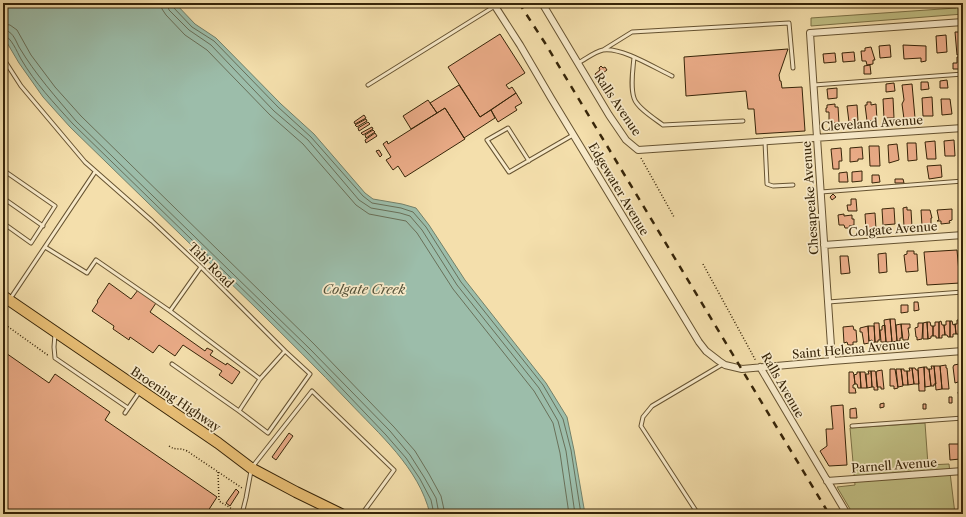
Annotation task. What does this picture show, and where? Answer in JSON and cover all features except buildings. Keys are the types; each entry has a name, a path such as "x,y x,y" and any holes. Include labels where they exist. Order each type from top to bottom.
{"main road":[{"name":"Broening Highway","path":"6,298 218,443 251,468 341,514"}],"street":[{"name":"Ralls Avenue","path":"542,3 609,115 626,140 638,150"},
{"name":"Edgewater Avenue","path":"494,5 520,45 699,342 706,351 723,364 742,369"},
{"name":"Chesapeake Avenue","path":"832,361 821,192 812,85 810,33 963,22"},
{"name":"Cleveland Avenue","path":"638,150 963,128"},
{"name":"Colgate Avenue","path":"824,246 963,235"},
{"name":"Saint Helena Avenue","path":"742,369 963,351"},
{"name":"Ralls Avenue","path":"760,367 848,514"},
{"name":"Parnell Avenue","path":"827,481 963,471"}],"lane":[{"path":"368,85 494,5"},
{"path":"578,63 632,32 789,23 793,68"},
{"path":"603,50 622,52 672,76"},
{"path":"634,57 632,88 634,99 644,111 663,125 743,121"},
{"name":"Tabi Road","path":"3,58 21,86 95,172 152,221 201,267 310,374 268,432 239,411"},
{"path":"812,85 963,74"},
{"path":"529,161 508,128 487,140 509,172 529,161 573,135"},
{"path":"765,142 767,184 773,186 793,185"},
{"path":"3,170 56,206 31,243 3,223"},
{"path":"6,298 45,247 95,172"},
{"path":"821,192 963,181"},
{"path":"3,198 42,226"},
{"path":"45,247 87,273 96,260 170,311 260,379"},
{"path":"170,311 201,267"},
{"path":"828,302 963,292"},
{"path":"55,332 54,347 56,358 128,408"},
{"path":"172,364 239,411 260,379 285,351"},
{"path":"698,514 641,426 643,417 652,406 723,364"},
{"path":"125,413 140,390"},
{"path":"241,514 248,492 251,468 312,391 394,470 362,514"},
{"path":"852,426 963,418"}],"path":[{"name":"Ralls Avenue","path":"638,150 674,217"},
{"name":"Ralls Avenue","path":"703,264 760,367"},
{"path":"169,446 174,449 184,449 248,492"},
{"path":"218,471 219,501 241,514"}],"shaded area":[{"path":"956,3 962,3 963,14 811,26 811,18 956,8"},
{"path":"925,423 928,465 949,464 955,514 853,514 837,487 855,485 850,428"}],"water":[{"name":"Colgate Creek","path":"3,3 175,3 195,24 216,38 281,104 314,134 365,193 373,199 416,208 465,280 546,383 567,417 585,514 430,514 425,497 417,482 385,439 256,308 70,127 43,97 19,63 3,36"}],"railway":[{"path":"519,3 545,43 829,514"}]}
